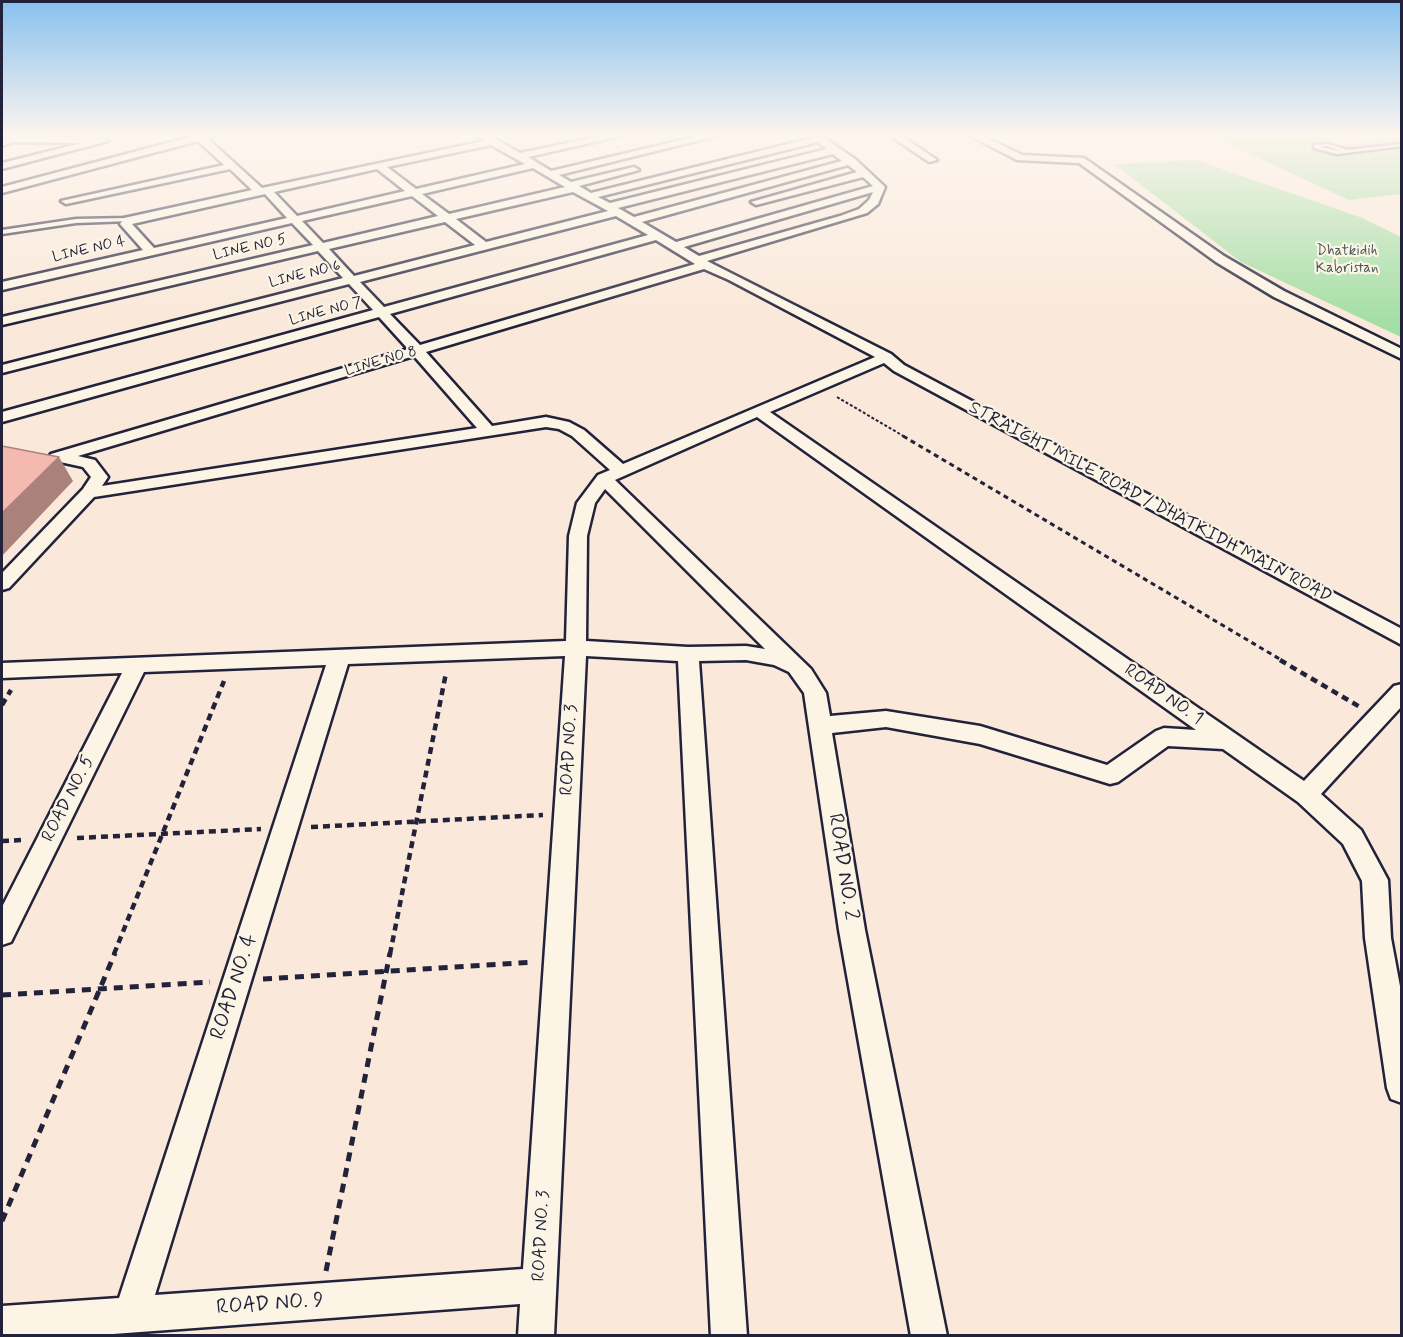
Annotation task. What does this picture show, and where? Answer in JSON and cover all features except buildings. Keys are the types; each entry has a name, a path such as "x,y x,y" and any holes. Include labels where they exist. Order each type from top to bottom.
{"street":[{"path":"66,201 83,197"},
{"path":"150,251 126,224 128,220 230,197"},
{"path":"271,197 321,247 381,314 418,351 488,431"},
{"name":"LINE NO 4","path":"2,286 390,197"},
{"path":"421,197 484,246"},
{"name":"LINE NO 5","path":"2,321 530,197"},
{"name":"STRAIGHT MILE ROAD / DHATKIDH MAIN ROAD","path":"592,197 655,232 742,292 887,362 1399,633"},
{"name":"LINE NO 6","path":"2,369 484,246 660,197"},
{"path":"633,221 719,197"},
{"path":"740,206 773,197"},
{"path":"675,246 844,197"},
{"name":"LINE NO 8","path":"57,457 706,266 863,211 874,202 876,197"},
{"path":"1134,197 1220,259 1279,294 1401,355"},
{"name":"LINE NO 7","path":"2,417 381,314 655,232"},
{"name":"ROAD NO. 3","path":"536,1335 576,648 578,536 586,503 613,475 757,410 819,385 887,362"},
{"name":"ROAD NO. 1","path":"757,410 1306,795 1352,837 1375,880 1378,938 1401,1089"},
{"name":"ROAD NO. 2","path":"89,493 546,422 563,425 578,433 613,475 804,674 815,693 852,930 929,1335"},
{"path":"2,584 89,493 100,477 89,463 35,453"},
{"path":"2,670 576,648 688,654 746,653 779,658 804,674"},
{"path":"688,654 729,1335"},
{"name":"ROAD NO. 4","path":"131,1315 339,658"},
{"name":"ROAD NO. 5","path":"2,933 137,665"},
{"path":"1306,795 1401,693"},
{"path":"820,726 886,719 980,735 1110,775 1164,737 1228,740"},
{"name":"ROAD NO. 9","path":"2,1324 539,1285"}],"lane":[{"path":"2,232 76,221 128,220"}],"path":[{"path":"819,385 1377,717"},
{"path":"320,1302 449,653"},
{"path":"2,1221 165,833 232,662"},
{"path":"2,995 558,960"}],"green space":[{"name":"Dhatkidih Kabristan","path":"1157,197 1304,197 1360,217 1401,237 1401,337 1241,262"},
{"path":"1343,197 1372,197 1349,200"}]}
